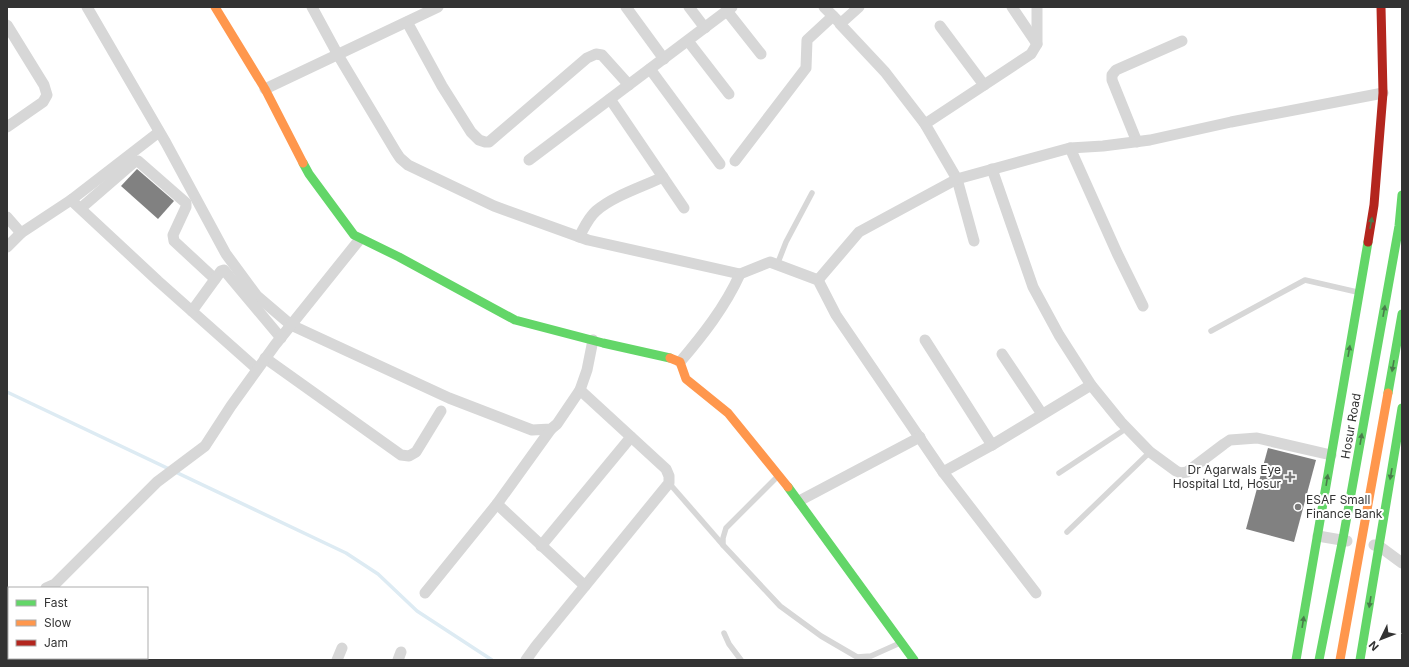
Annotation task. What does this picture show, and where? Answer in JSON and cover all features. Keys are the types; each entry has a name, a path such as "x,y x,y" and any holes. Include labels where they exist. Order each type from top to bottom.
{"main road":[{"path":"215,7 265,89 309,174 354,235 399,257 515,320 678,360 686,379 728,413 779,475 914,660"},
{"path":"1296,660 1374,204 1383,93 1381,7"},
{"name":"Hosur Road","path":"1319,660 1344,533 1397,242 1402,195"},
{"path":"1340,660 1402,314"},
{"path":"1360,660 1402,408"},
{"path":"1323,506 1334,514 1354,520 1369,520 1384,517"},
{"path":"1314,555 1329,553 1349,556 1365,569 1373,581"}],"street":[{"path":"88,7 226,254 257,296 291,325 449,398 532,430 551,429"},
{"path":"312,7 338,55 396,152 408,165 494,206 588,240 740,274 770,262 818,280 836,315 943,472 1036,593"},
{"path":"265,89 438,7"},
{"path":"626,7 664,58"},
{"path":"689,7 705,28"},
{"path":"824,7 885,72 925,124 957,178 974,241"},
{"path":"840,24 859,7"},
{"path":"1012,7 1037,44"},
{"path":"925,124 1031,54 1037,44 1037,7"},
{"path":"528,160 730,9 761,54"},
{"path":"735,161 804,72 807,65 807,40 832,16"},
{"path":"407,22 442,86 471,132 479,140 485,142 489,142 587,58 596,54 602,55 629,85"},
{"path":"7,25 44,85 46,95 43,102 7,127"},
{"path":"940,26 984,85"},
{"path":"688,40 729,94"},
{"path":"1137,142 1112,80 1112,75 1116,70 1182,41"},
{"path":"650,69 720,164"},
{"path":"818,280 859,232 957,178 1070,148 1137,142 1239,120 1383,93"},
{"path":"610,99 684,208"},
{"path":"7,247 21,232 71,200 159,132"},
{"path":"1070,148 1117,253 1143,306"},
{"path":"81,208 133,163 138,161 186,203 186,207 173,234 174,241 215,279"},
{"path":"992,169 1033,287 1059,335 1091,385 1127,428 1150,452 1176,472 1181,473 1187,472 1230,440 1257,438 1331,455"},
{"path":"579,237 586,223 596,211 610,201 663,177"},
{"path":"71,200 257,369"},
{"path":"7,217 21,232"},
{"path":"48,587 55,584 157,482 205,446 230,406 257,369 360,239"},
{"path":"192,311 221,271 226,271 281,338"},
{"path":"680,362 731,294 740,274"},
{"path":"425,593 497,504 551,429 557,424 580,390 587,370 592,340"},
{"path":"925,340 992,445"},
{"path":"1002,354 1042,414"},
{"path":"266,358 401,455 409,456 416,452 441,411"},
{"path":"943,472 992,445 1091,385"},
{"path":"526,660 669,483 670,476 666,469 580,390"},
{"path":"541,546 631,437"},
{"path":"798,501 920,437"},
{"path":"497,504 585,586"},
{"path":"1318,536 1379,546 1402,562"},
{"path":"337,660 342,648"}],"lane":[{"path":"777,264 786,242 812,193"},
{"path":"1211,331 1305,280 1359,293"},
{"path":"1059,473 1127,428"},
{"path":"1067,532 1150,452"},
{"path":"723,545 723,538 726,528 779,475"},
{"path":"669,483 723,545 780,606 821,636 857,657 871,656 901,643"},
{"path":"724,633 729,644 742,660"}],"building":[{"path":"137,169 174,201 158,219 121,186"},
{"path":"1268,448 1316,460 1294,542 1246,529"}],"waterway":[{"path":"7,392 346,553 378,574 417,611 492,660"}],"traffic: fast":[{"path":"303,163 309,174 354,235 399,257 515,320 603,343 670,358"},
{"path":"1319,660 1344,533 1399,226 1402,195"},
{"path":"1296,660 1368,242"},
{"path":"1388,393 1402,314"},
{"path":"1360,660 1402,408"},
{"path":"788,487 914,660"}],"traffic: slow":[{"path":"215,7 265,89 303,163"},
{"path":"670,358 680,362 686,379 728,413 788,487"},
{"path":"1340,660 1388,393"}],"traffic: jam":[{"path":"1368,242 1374,205 1383,93 1381,7"}],"place":[{"name":"Dr Agarwals Eye Hospital Ltd, Hosur","path":"1290,477"},
{"name":"ESAF Small Finance Bank","path":"1298,507"}]}
